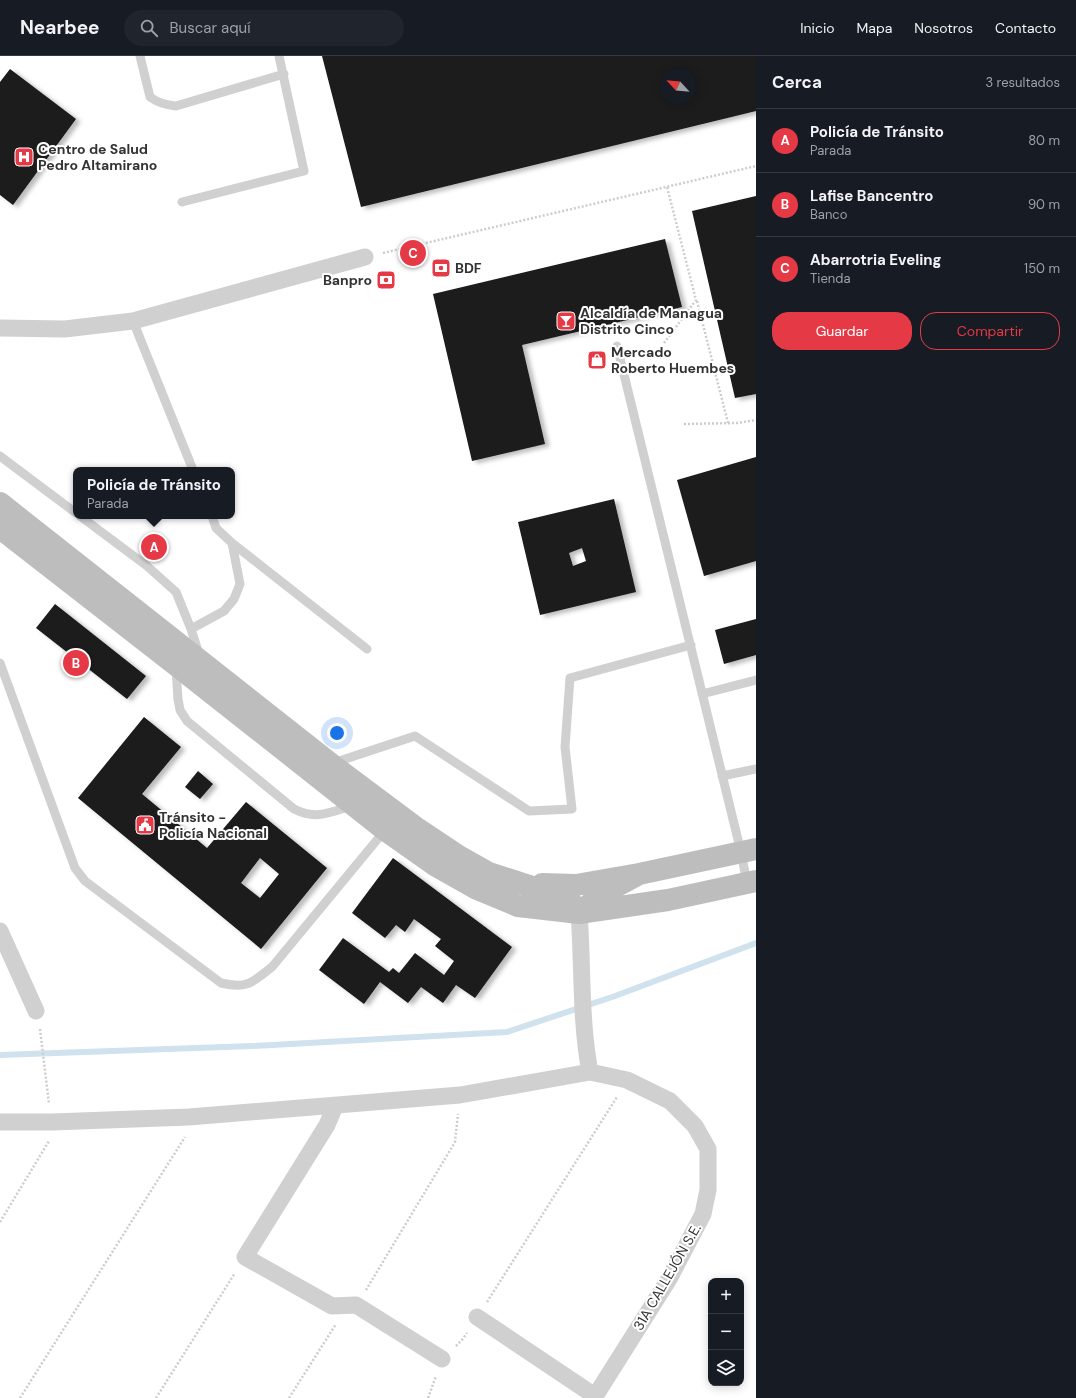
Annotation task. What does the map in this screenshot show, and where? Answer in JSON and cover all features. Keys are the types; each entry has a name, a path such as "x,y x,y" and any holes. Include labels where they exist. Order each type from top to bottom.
{"main road":[{"path":"0,503 201,661 324,770 352,805 392,822 418,829 457,855 489,873 523,883 569,900 579,913"},
{"path":"0,528 176,665 324,770 392,822 436,866 475,888 518,906 579,913 668,900 752,882"},
{"path":"523,883 576,885 639,874 749,851"},
{"path":"579,913 602,894 639,874"}],"street":[{"path":"0,328 64,329 133,321 365,258"},
{"path":"0,1122 52,1122 189,1117 460,1096 590,1072 583,1022 579,913"},
{"path":"0,931 38,1019"},
{"name":"31A CALLEJÓN S.E.","path":"590,1072 627,1080 670,1101 695,1126 708,1149 708,1190 703,1214 669,1279 595,1397"},
{"path":"335,1106 327,1125 245,1257 332,1306 350,1305 442,1359"},
{"path":"477,1316 595,1397"}],"lane":[{"path":"140,56 150,97 167,105 176,106 284,74"},
{"path":"182,202 304,171 279,56"},
{"path":"133,321 192,467"},
{"path":"618,346 722,776 749,851 752,882"},
{"path":"0,456 73,511"},
{"path":"84,519 147,566 176,592 191,629 201,661"},
{"path":"213,519 216,528 232,543 367,649"},
{"path":"191,629 224,611 234,599 240,584 232,543"},
{"path":"324,770 415,736 529,811 572,809 566,748 570,678 691,645"},
{"path":"0,662 75,868 85,881 221,983 234,986 246,985 257,979 272,967 392,822"},
{"path":"176,665 180,710 187,721 294,809 302,813 319,816 352,805"},
{"path":"702,694 756,680"},
{"path":"722,776 756,769"}],"path":[{"path":"365,258 756,166"},
{"path":"667,186 728,423"},
{"path":"664,343 696,300"},
{"path":"684,424 728,423 756,420"},
{"path":"0,1222 52,1136 52,1122 38,1019"},
{"path":"442,1359 462,1340 627,1080"},
{"path":"289,1398 342,1314 350,1305 455,1142 460,1096"},
{"path":"20,1398 186,1136 189,1117"},
{"path":"156,1398 245,1257"}],"building":[{"path":"322,56 756,56 756,111 361,207"},
{"name":"Centro de Salud Pedro Altamirano","path":"10,69 76,119 13,205 0,195 0,82"},
{"path":"756,196 756,394 735,398 692,211"},
{"path":"665,239 682,307 522,345 545,444 472,461 433,294"},
{"path":"756,457 756,561 704,576 677,480"},
{"path":"614,499 636,592 540,615 518,522","holes":["582,548 586,561 573,566 569,553"]},
{"path":"55,604 146,676 127,699 36,628"},
{"path":"756,619 756,655 724,664 715,630"},
{"name":"Tránsito - Policía Nacional","path":"144,717 181,747 142,794 207,848 246,802 327,868 261,949 78,798","holes":["260,858 279,874 260,898 241,883"]},
{"path":"198,771 213,784 200,799 185,787"},
{"path":"393,858 512,947 475,998 456,985 443,1003 421,987 408,1003 380,982 364,1004 319,970 343,938 389,972 393,968 399,973 415,953 444,975 454,961 435,946 441,939 414,919 405,932 396,925 385,938 352,913"}],"waterway":[{"path":"0,1055 252,1046 507,1032 615,996 756,943"}],"place":[{"name":"Centro de Salud Pedro Altamirano","path":"24,157"},
{"name":"Abarrotria Eveling","path":"413,253"},
{"name":"BDF","path":"441,268"},
{"name":"Banpro","path":"386,280"},
{"name":"Alcaldía de Managua Distrito Cinco","path":"566,321"},
{"name":"Mercado Roberto Huembes","path":"597,360"},
{"name":"Policía de Tránsito","path":"154,547"},
{"name":"Lafise Bancentro","path":"76,663"},
{"name":"Tránsito - Policía Nacional","path":"145,825"}]}
